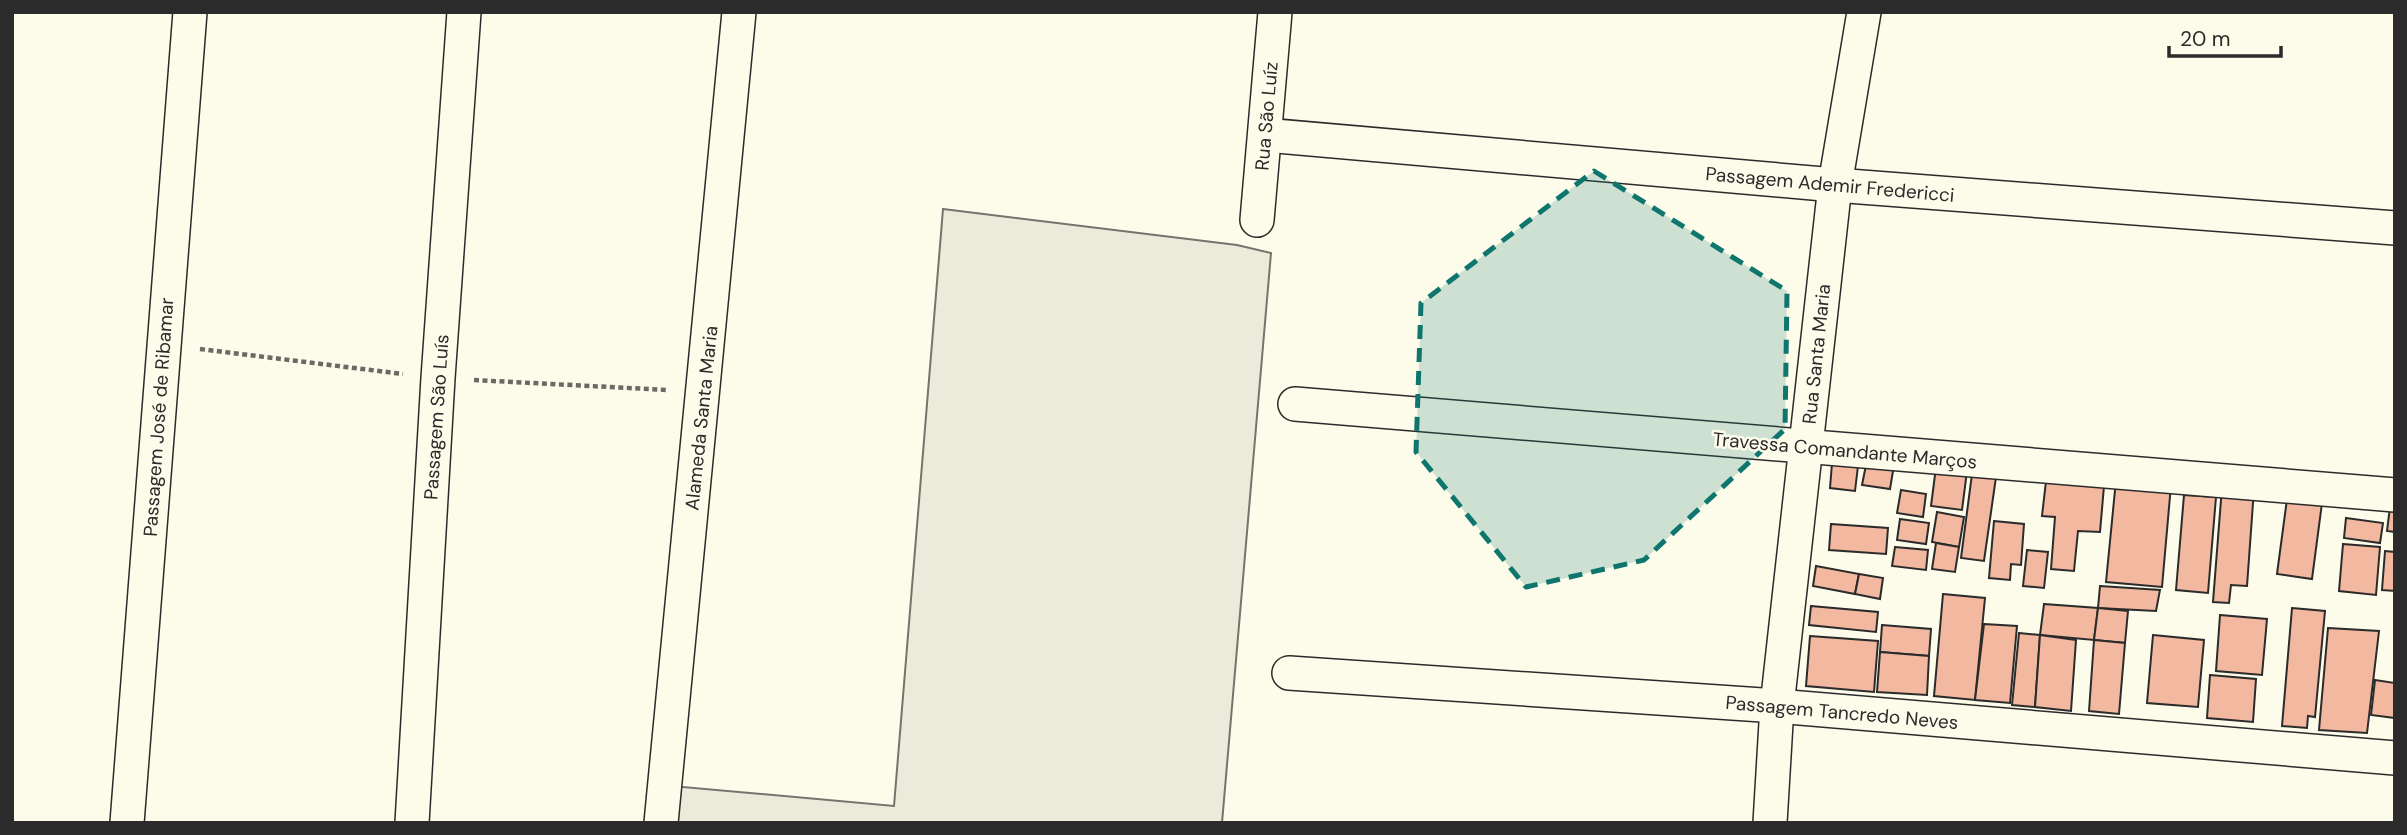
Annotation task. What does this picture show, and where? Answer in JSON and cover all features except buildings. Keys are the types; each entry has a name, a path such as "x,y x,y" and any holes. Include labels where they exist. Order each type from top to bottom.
{"street":[{"name":"Passagem José de Ribamar","path":"127,823 190,12"},
{"name":"Passagem São Luís","path":"412,823 438,378 464,12"},
{"name":"Alameda Santa Maria","path":"661,823 739,12"},
{"name":"Rua São Luíz","path":"1257,220 1275,12"},
{"name":"Rua Santa Maria","path":"1770,823 1777,706 1835,185 1864,12"},
{"name":"Passagem Ademir Fredericci","path":"1265,135 1835,185 2395,228"},
{"name":"Travessa Comandante Marços","path":"1295,404 2395,495"},
{"name":"Passagem Tancredo Neves","path":"1289,673 1777,706 2395,758"}],"highlighted area":[{"path":"1594,171 1787,291 1785,429 1644,560 1526,587 1416,452 1421,303"}],"shaded area":[{"path":"943,209 1237,245 1271,253 1222,823 669,823 672,786 894,806"}]}
